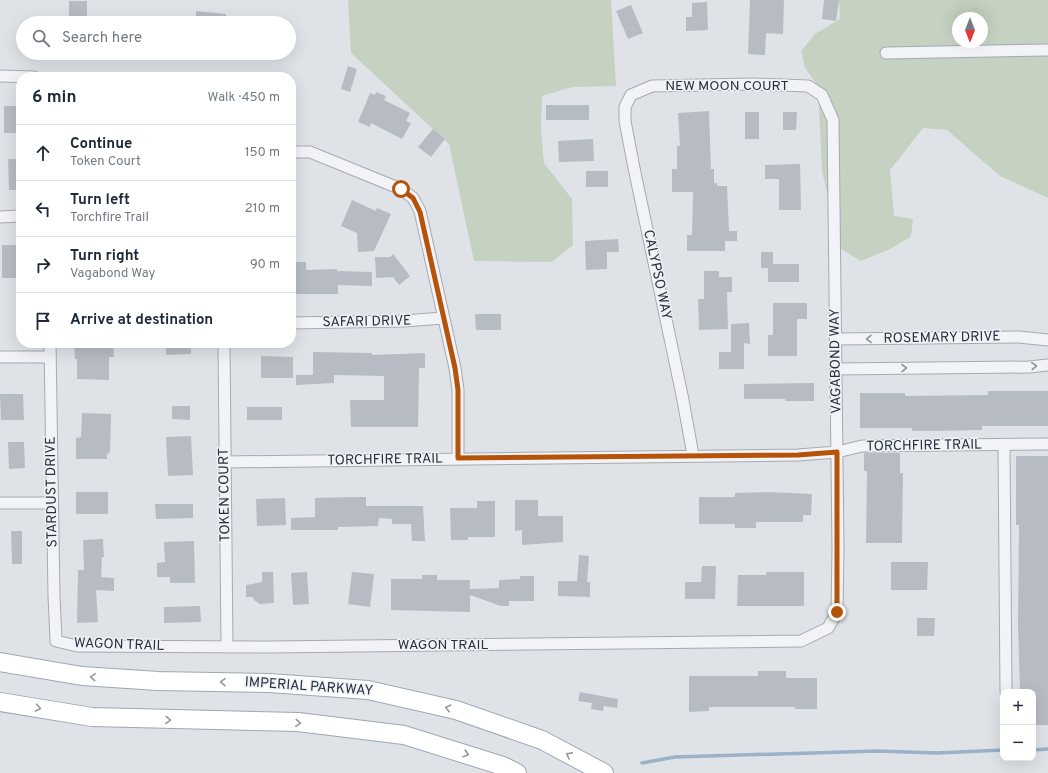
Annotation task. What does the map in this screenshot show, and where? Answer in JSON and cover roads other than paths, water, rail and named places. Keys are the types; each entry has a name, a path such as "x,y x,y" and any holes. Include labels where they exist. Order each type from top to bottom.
{"main road":[{"name":"IMPERIAL PARKWAY","path":"0,662 82,676 158,681 269,683 368,690 464,712 542,740 604,773"},
{"path":"0,702 92,717 298,722 404,735 503,766 517,773"}],"street":[{"path":"886,53 1048,50"},
{"path":"0,76 16,76"},
{"name":"NEW MOON COURT","path":"631,95 652,86 753,84 808,86 822,95"},
{"name":"CALYPSO WAY","path":"631,95 625,107 625,121 693,455"},
{"name":"VAGABOND WAY","path":"822,95 833,120 837,369 837,612 828,628"},
{"path":"296,152 315,154 401,189 413,198 420,212 444,318 458,390 458,458"},
{"path":"0,216 16,216"},
{"name":"SAFARI DRIVE","path":"296,323 404,322 444,318"},
{"name":"ROSEMARY DRIVE","path":"836,339 1019,337 1048,340"},
{"name":"STARDUST DRIVE","path":"50,348 56,642"},
{"name":"TOKEN COURT","path":"224,348 227,647"},
{"path":"0,357 50,357"},
{"name":"ROSEMARY DRIVE","path":"837,369 1029,367 1048,365"},
{"name":"TORCHFIRE TRAIL","path":"225,462 693,455 798,455 837,452 862,446 1048,444"},
{"path":"1004,445 1006,689"},
{"path":"0,503 52,503"},
{"name":"WAGON TRAIL","path":"56,642 78,646 227,647 779,642 800,641 828,628"}],"waterway":[{"path":"1036,750 1048,749"},
{"path":"642,763 675,757 877,751 937,753 1000,750"}]}
